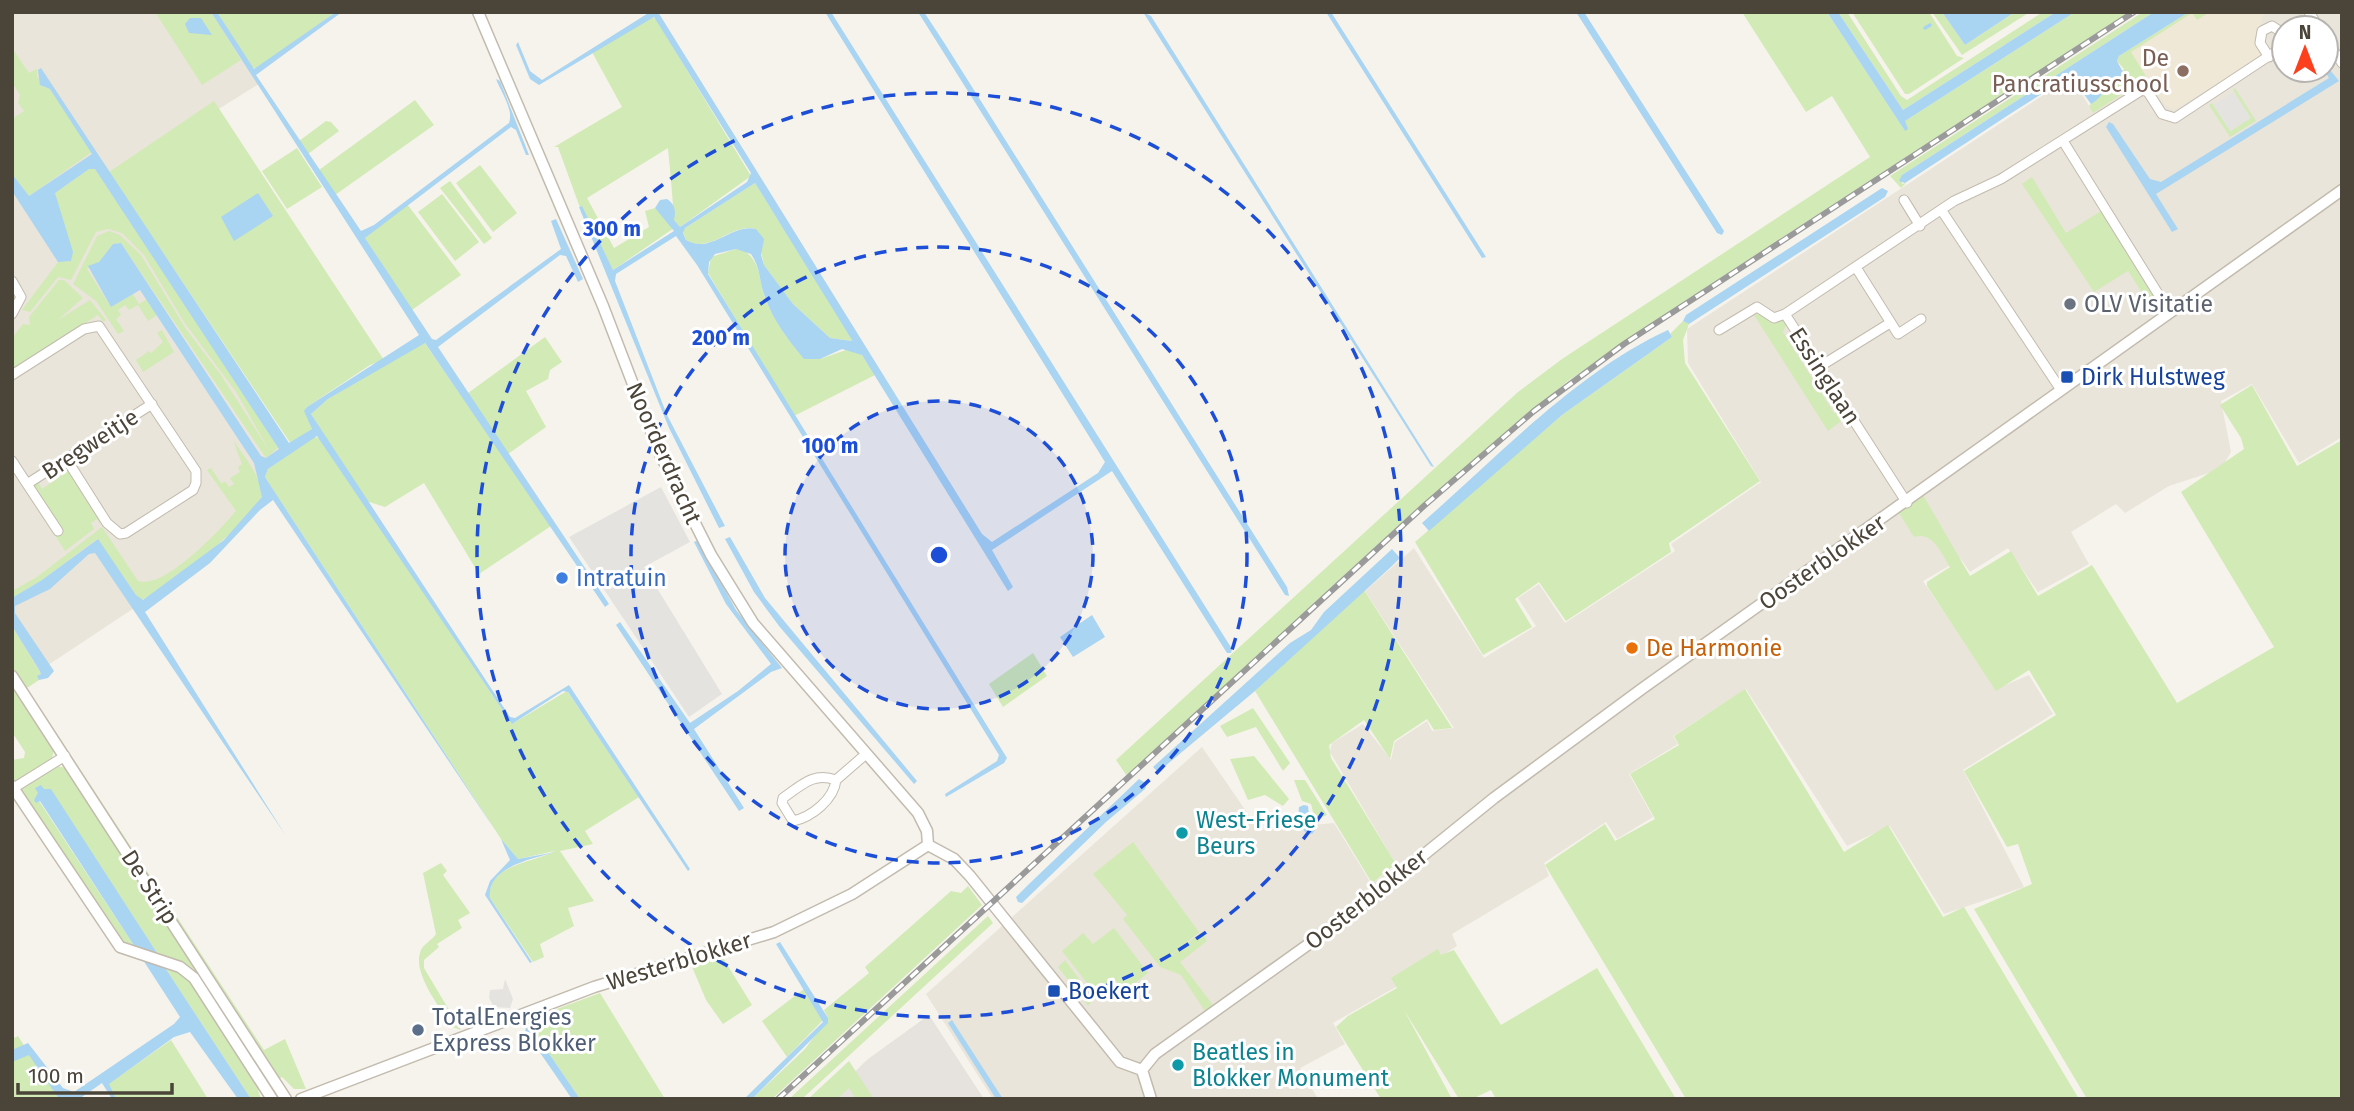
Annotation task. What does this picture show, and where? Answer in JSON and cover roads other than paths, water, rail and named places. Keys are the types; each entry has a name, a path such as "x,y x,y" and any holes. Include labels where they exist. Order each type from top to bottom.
{"street":[{"name":"Noorderdracht","path":"478,12 603,306 659,452 711,555 753,623 918,813 927,831 928,845"},
{"path":"1785,314 1942,211 2063,141 2141,90 2148,92 2167,118 2175,118 2269,57 2260,43 2262,31 2270,27"},
{"path":"2063,141 2170,313"},
{"name":"Oosterblokker","path":"1142,1070 1155,1054 1348,916 1526,775 1776,593 1907,503 2342,190"},
{"path":"1905,200 1920,226"},
{"path":"1942,211 2061,390"},
{"path":"1857,269 1898,334 1921,319"},
{"path":"12,281 21,297 12,314"},
{"name":"Essinglaan","path":"1719,330 1756,307 1774,318 1785,314 1907,503"},
{"path":"1819,367 1890,323"},
{"path":"12,375 84,329 95,325 103,329 196,471 193,489 126,533 120,534 107,523 66,460"},
{"name":"Bregweitje","path":"27,484 152,404"},
{"name":"Bregweitje","path":"12,461 58,531"},
{"name":"De Strip","path":"12,676 286,1099"},
{"path":"836,780 822,775 814,777 782,803 793,821 802,819 831,798 836,780 866,754"},
{"path":"13,788 65,756"},
{"name":"De Strip","path":"13,788 108,933 120,947 134,954 180,967 194,978 272,1099"},
{"path":"928,845 954,859 970,876 1120,1062 1142,1070 1146,1097"},
{"name":"Westerblokker","path":"301,1099 594,987 774,932 852,894 928,845"}],"water":[{"path":"211,12 217,12 254,69 336,12 342,12 256,75 361,231 374,225 509,123 508,107 496,79 500,81 529,155 526,155 516,130 511,127 365,238 432,339 436,340 561,249 551,221 556,219 583,279 578,282 566,256 560,255 438,347 609,604 605,607 425,343 328,399 311,414 510,717 515,718 569,685 690,869 688,871 568,692 563,691 512,724 317,436 268,469 265,477 495,830 273,500 260,510 210,563 145,612 286,836 95,553 89,554 50,589 15,606 15,613 54,671 48,678 39,680 37,676 41,674 38,668 12,626 12,598 42,580 98,539 136,595 143,600 224,540 262,497 254,463 140,290 111,307 88,266 99,262 113,244 121,243 261,456 266,458 279,449 95,169 89,169 55,193 73,252 71,261 58,262 12,191 12,174 29,196 92,154 50,89 40,85 38,70 41,68 289,443 312,429 304,411 307,407 419,335"},
{"path":"650,12 658,12 982,534 992,542 1098,473 1105,462 825,12 831,12 1232,649 1231,653 1227,653 1112,471 992,550 1013,587 1008,591 862,355 842,349 820,359 804,359 772,314 751,254 736,249 715,254 709,262 708,274 1007,758 1004,763 946,797 945,794 997,761 999,755 697,265 676,236 616,274 615,281 667,415 725,526 719,528 669,428 579,207 582,206 613,270 674,231 655,208 660,200 667,199 672,203 674,220 680,227 747,182 751,173 654,17 539,85 530,79 516,45 518,42 530,71 542,80","holes":["755,183 852,341 830,338 793,304 764,265 761,255 764,239 756,229 738,230 704,244 686,240 683,233 685,228"]},
{"path":"918,12 924,12 945,44 1287,587 1289,596 1285,595"},
{"path":"1143,12 1151,16 1434,467 1431,466"},
{"path":"1326,12 1331,12 1486,257 1482,258"},
{"path":"1576,12 1584,12 1724,231 1722,235 1717,233"},
{"path":"1827,12 1838,12 1903,110 2056,12 2075,12 1905,121 1908,129 1905,131"},
{"path":"1942,12 2015,12 1965,45"},
{"path":"2154,12 2189,12 2119,56 2117,61 2124,74 2109,82 2102,94 2091,104 2071,76 1905,183 1899,181 1902,175"},
{"path":"190,18 201,18 212,35 189,33 185,24"},
{"path":"2319,84 2334,84 2156,194 2178,229 2172,232 2106,127 2109,122 2150,179 2161,182"},
{"path":"1882,188 1888,191 1885,197 1689,324 1683,321 1686,315"},
{"path":"258,193 273,216 234,241 221,217"},
{"path":"1668,330 1672,337 1562,415 1429,531 1422,523 1570,392 1635,347"},
{"path":"730,537 765,598 917,781 914,784 779,626 754,592 725,539"},
{"path":"698,540 736,610 782,668 771,672 694,729 744,808 739,811 616,625 620,622 690,723 738,691 771,664 726,604 694,542"},
{"path":"1392,549 1400,558 1255,691 1158,772 1153,767 1290,643 1311,630 1324,612"},
{"path":"1092,615 1105,637 1073,657 1060,637"},
{"path":"1139,779 1147,784 1145,789 1106,822 1022,903 1018,902 1016,897"},
{"path":"41,785 44,789 51,789 159,956 137,950 40,801 36,803 34,800 38,793 35,788"},
{"path":"1308,806 1310,825 1316,829 1312,834 1305,832 1298,819 1299,807"},
{"path":"501,839 518,859 556,852 503,871 491,887 490,898 532,962 530,963 485,895 490,881 510,860"},
{"path":"780,942 828,1018 828,1023 752,1099 744,1099 823,1022 776,944"},
{"path":"143,960 164,966 251,1099 238,1099 190,1032 174,1037 109,1084 116,1099 112,1099 102,1083 79,1099 59,1099 29,1055 12,1062 12,1050 28,1043 63,1088 74,1092 174,1024 180,1017"},
{"path":"952,1020 1003,1099 996,1099 948,1023"},
{"path":"527,1025 580,1099 572,1099 525,1031"}],"waterway":[{"path":"1925,28 1930,25"}],"railway":[{"path":"778,1099 1425,505 1534,411 1624,344 2134,12"}],"place":[{"name":"De Pancratiusschool","path":"2183,71"},
{"name":"OLV Visitatie","path":"2070,304"},
{"name":"Dirk Hulstweg","path":"2067,377"},
{"name":"Intratuin","path":"562,578"},
{"name":"De Harmonie","path":"1632,648"},
{"name":"West-Friese Beurs","path":"1182,833"},
{"name":"Boekert","path":"1054,991"},
{"name":"TotalEnergies Express Blokker","path":"418,1030"},
{"name":"Beatles in Blokker Monument","path":"1178,1065"}]}
